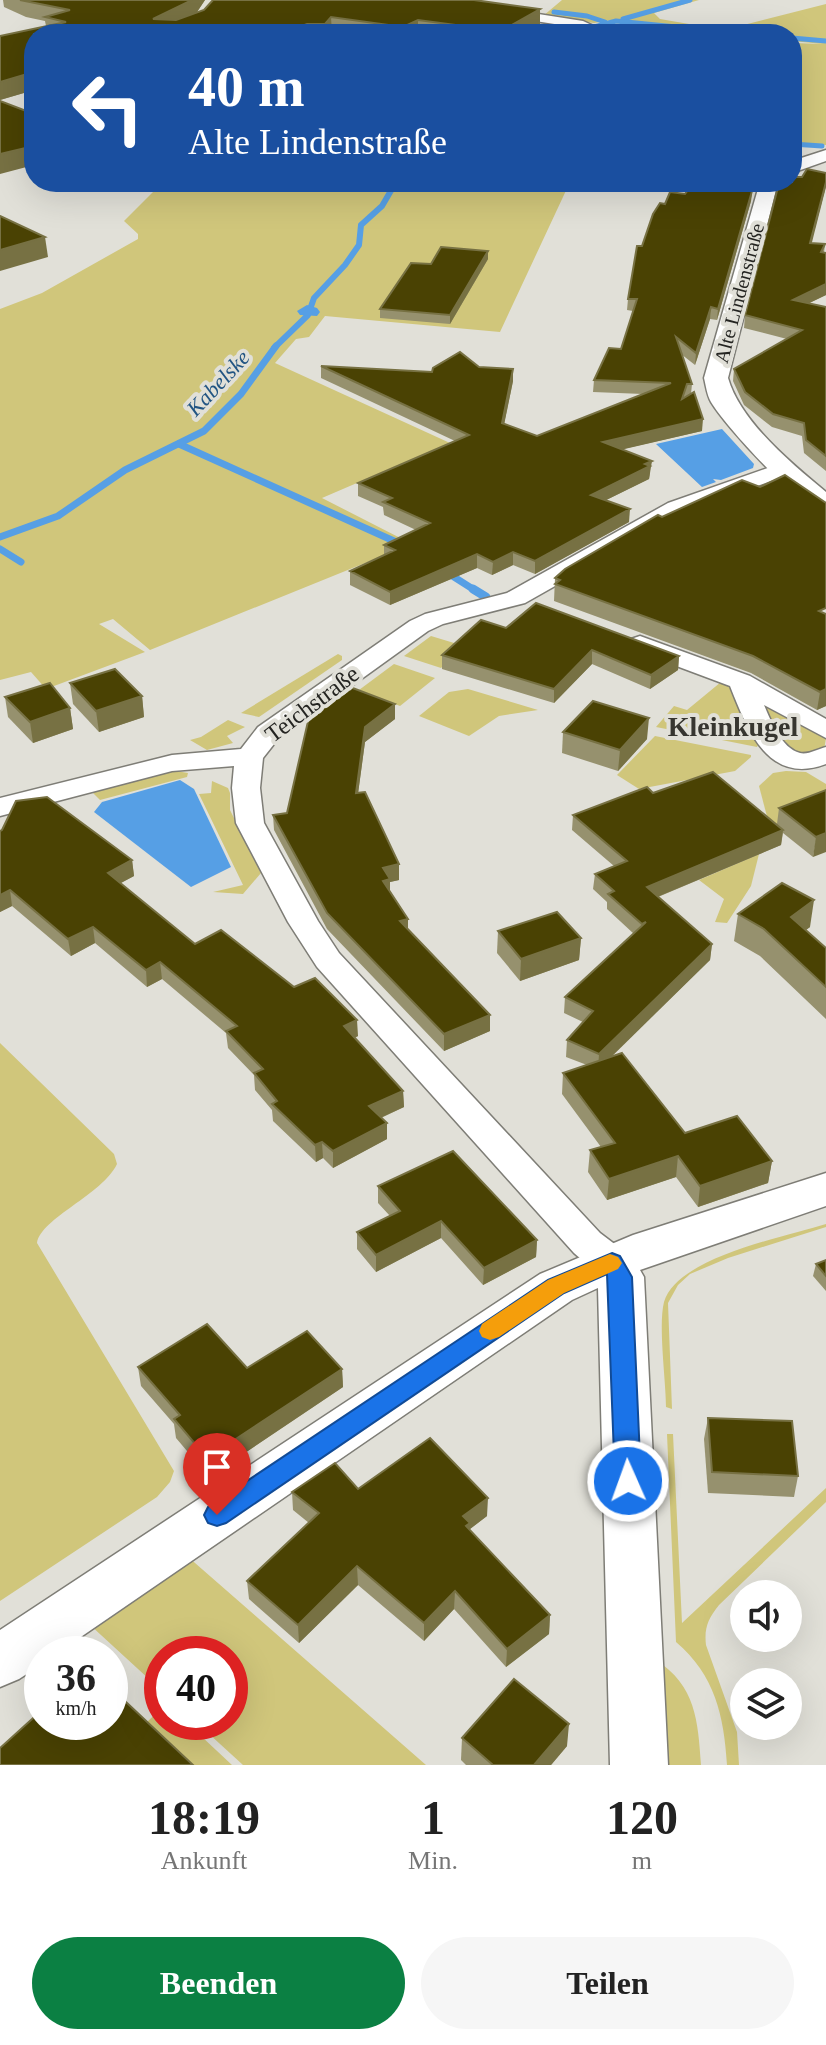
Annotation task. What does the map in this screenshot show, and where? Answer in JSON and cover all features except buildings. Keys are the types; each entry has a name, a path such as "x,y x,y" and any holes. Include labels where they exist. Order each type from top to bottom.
{"street":[{"path":"484,10 576,24"},
{"path":"802,163 826,155"},
{"name":"Alte Lindenstraße","path":"766,192 716,378 722,400 782,469 826,506"},
{"name":"Teichstraße","path":"612,1262 587,1243 328,960 277,878 250,823 246,788 249,757 268,733 419,626 444,616 516,598 667,512 701,496 782,469"},
{"path":"516,598 548,610"},
{"path":"617,635 741,681 826,730"},
{"path":"741,681 758,724 779,753 804,761 826,755"},
{"path":"0,807 172,763 249,757"},
{"path":"0,1661 556,1287 649,1247 826,1189"},
{"path":"612,1262 621,1277 639,1765"}],"shaded area":[{"path":"562,0 699,0 654,13 660,19 689,24 614,24 627,23 618,19 594,23 543,16"},
{"path":"826,4 826,145 802,144 802,43 823,44 802,42 802,24 748,24"},
{"path":"153,192 565,192 500,332 325,316 309,337 296,339 275,363 450,443 322,498 412,544 150,650 113,619 99,624 145,652 46,689 31,672 0,680 0,309 42,293 138,239 138,234 124,221"},
{"path":"431,636 464,646 441,668 404,656"},
{"path":"338,654 342,660 259,717 241,713"},
{"path":"394,664 435,678 400,706 359,690"},
{"path":"721,682 728,684 740,697 759,743 757,747 656,727 674,706 687,710"},
{"path":"468,689 538,710 499,716 469,736 419,716 449,692"},
{"path":"762,704 826,738 824,750 811,755 791,752 777,736"},
{"path":"228,720 245,727 227,736 233,743 207,750 190,740 201,737"},
{"path":"655,736 751,757 735,771 639,789 617,775"},
{"path":"170,770 188,773 187,777 100,800 92,792"},
{"path":"806,772 826,784 826,809 776,828 769,824 759,786 773,773"},
{"path":"212,781 228,788 230,810 261,873 243,894 213,892 243,885 199,794 211,793"},
{"path":"759,854 751,886 727,923 715,922 724,899 699,880"},
{"path":"0,1043 114,1154 117,1164 109,1175 49,1224 37,1243 174,1471 170,1482 157,1497 0,1601"},
{"path":"826,1224 826,1227 728,1258 690,1274 678,1285 668,1303 672,1409 666,1407 662,1312 673,1286 689,1273 734,1251"},
{"path":"667,1434 673,1434 682,1623 826,1488 826,1502 745,1580 730,1580 730,1594 719,1605 708,1624 706,1645 730,1712 730,1740 737,1740 739,1765 727,1765 715,1698 700,1668 676,1642"},
{"path":"187,1556 426,1765 243,1765 216,1740 248,1740 248,1636 144,1636 144,1674 128,1660 128,1636 102,1636 89,1624"},
{"path":"656,1660 669,1670 687,1693 696,1719 701,1765 662,1765"},
{"path":"144,1725 144,1740 205,1740 232,1765 167,1765 134,1734"}],"water":[{"path":"722,429 754,464 753,468 721,480 713,479 716,482 702,487 656,444"},
{"path":"180,780 194,789 231,867 191,887 94,812 102,802"}],"waterway":[{"path":"623,19 690,0"},
{"path":"554,12 587,16 605,22"},
{"name":"Kabelske","path":"605,24 616,21 646,24"},
{"name":"Kabelske","path":"802,39 826,41"},
{"path":"802,145 822,146"},
{"name":"Kabelske","path":"276,346 308,315 314,298 359,245 361,225 382,206 390,192"},
{"name":"Kabelske","path":"0,537 58,516 125,470 204,431 241,394 276,346"},
{"path":"179,444 405,546"},
{"path":"0,549 21,562"},
{"path":"443,570 476,591"},
{"path":"473,589 486,597"}],"slow traffic":[{"path":"490,1331 556,1287 610,1263"}],"district":[{"name":"Kleinkugel","path":"733,726"}],"route":[{"path":"217,1515 556,1287 612,1262 621,1277 628,1481"}]}
